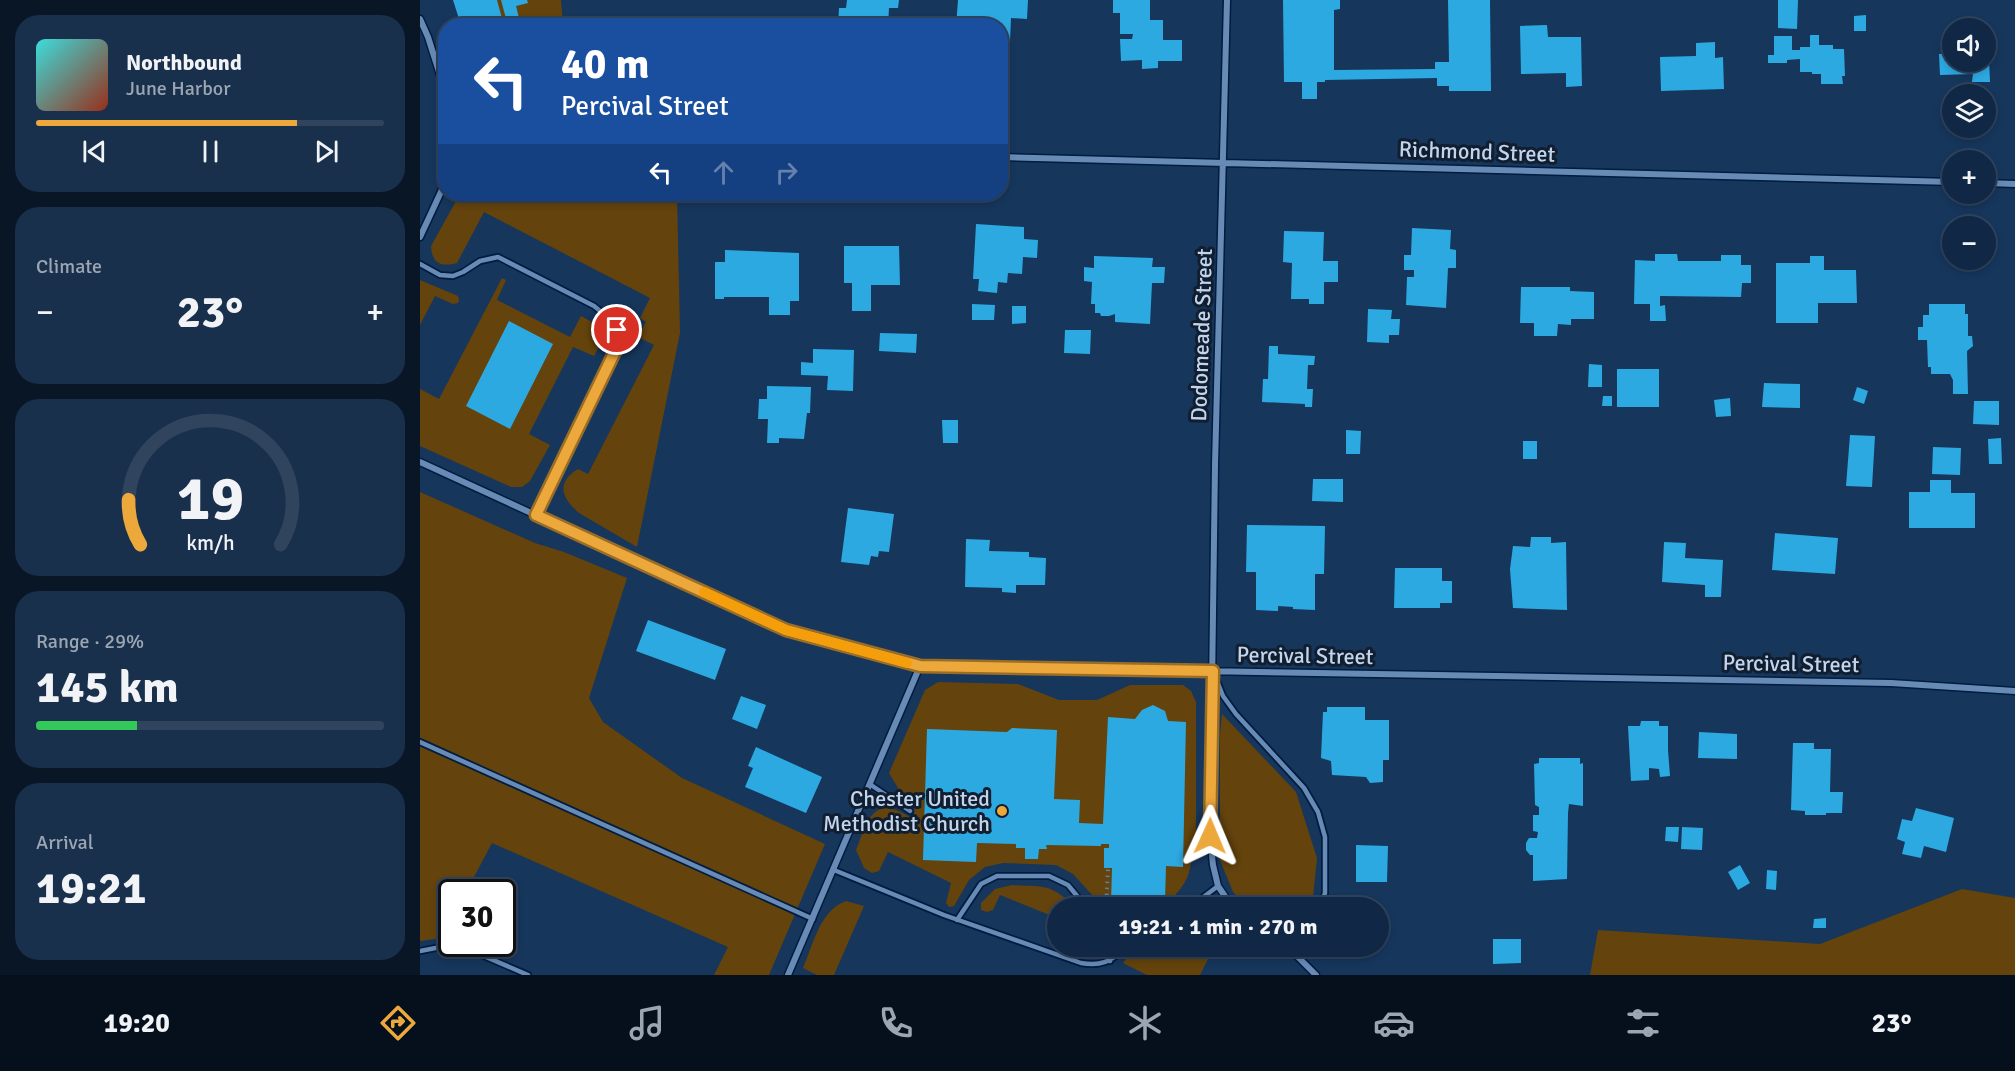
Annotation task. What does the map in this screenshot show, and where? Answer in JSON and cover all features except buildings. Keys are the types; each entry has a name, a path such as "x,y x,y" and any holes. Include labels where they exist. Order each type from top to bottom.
{"street":[{"name":"Dodomeade Street","path":"1218,886 1210,836 1215,465 1227,0"},
{"path":"420,19 438,69"},
{"name":"Richmond Street","path":"1008,157 1942,182"},
{"path":"1996,183 2015,184"},
{"path":"420,237 438,198"},
{"name":"Percival Street","path":"420,462 786,630 920,666 1891,683 2015,691"},
{"path":"788,975 920,666"},
{"path":"1218,886 1226,897"},
{"path":"1298,957 1316,975"}],"lane":[{"path":"420,39 428,37"},
{"path":"420,264 441,275 453,276 480,261 498,257 594,306 611,320 617,330 620,341 536,515"},
{"path":"1213,671 1223,696 1236,714 1304,788 1317,812 1325,837 1324,897"},
{"path":"420,742 813,919"},
{"path":"871,785 910,811"},
{"path":"834,870 957,920 1081,963 1098,965 1115,957"},
{"path":"957,920 981,884 997,876 1049,876 1068,885 1078,897"},
{"path":"1204,897 1218,886"},
{"path":"420,951 456,944 528,975"},
{"path":"1109,957 1110,961"}],"path":[{"path":"1107,897 1108,868"}],"shaded area":[{"path":"463,0 561,0 562,18 475,18"},
{"path":"456,201 677,201 680,333 637,547 579,513 568,502 564,485 566,479 578,469 588,474 654,345 638,337 646,322 640,318 650,298 484,212 457,263 446,265 438,263 433,257 431,246"},
{"path":"502,278 506,280 497,300 570,337 581,316 592,322 600,345 594,356 573,347 529,434 550,445 530,481 522,487 511,487 420,446 420,389 439,399"},
{"path":"420,280 458,296 459,301 453,304 435,296 420,325"},
{"path":"420,492 535,543 564,552 627,578 589,698 603,722 682,778 825,844 769,975 714,975 728,947 492,843 473,879 438,879 438,939 420,941"},
{"path":"938,682 1018,684 1059,700 1097,700 1130,685 1183,685 1191,691 1196,702 1196,844 1185,882 1172,897 1094,897 1073,874 1056,865 1003,863 985,867 969,880 954,906 949,907 946,903 951,883 888,852 879,871 872,873 864,868 856,850 864,828 872,815 883,808 900,812 914,819 915,799 901,793 889,773 925,690"},
{"path":"1222,714 1296,792 1317,858 1313,897 1238,897 1233,892 1220,860"},
{"path":"1012,885 1032,886 1053,890 1063,897 1047,897 1047,914 1000,895 993,910 987,912 981,910 981,903 995,889"},
{"path":"1962,889 2015,898 2015,975 1590,975 1598,930 1820,944"},
{"path":"846,901 864,906 834,975 817,975 803,968 818,929 830,912"},
{"path":"1128,957 1209,957 1200,975 1147,975 1123,963"}],"slow traffic":[{"path":"704,592 786,630 907,663"}],"place":[{"name":"Chester United Methodist Church","path":"1002,811"}],"route":[{"path":"617,330 620,341 536,515 786,630 920,666 1213,671 1210,836"}]}
